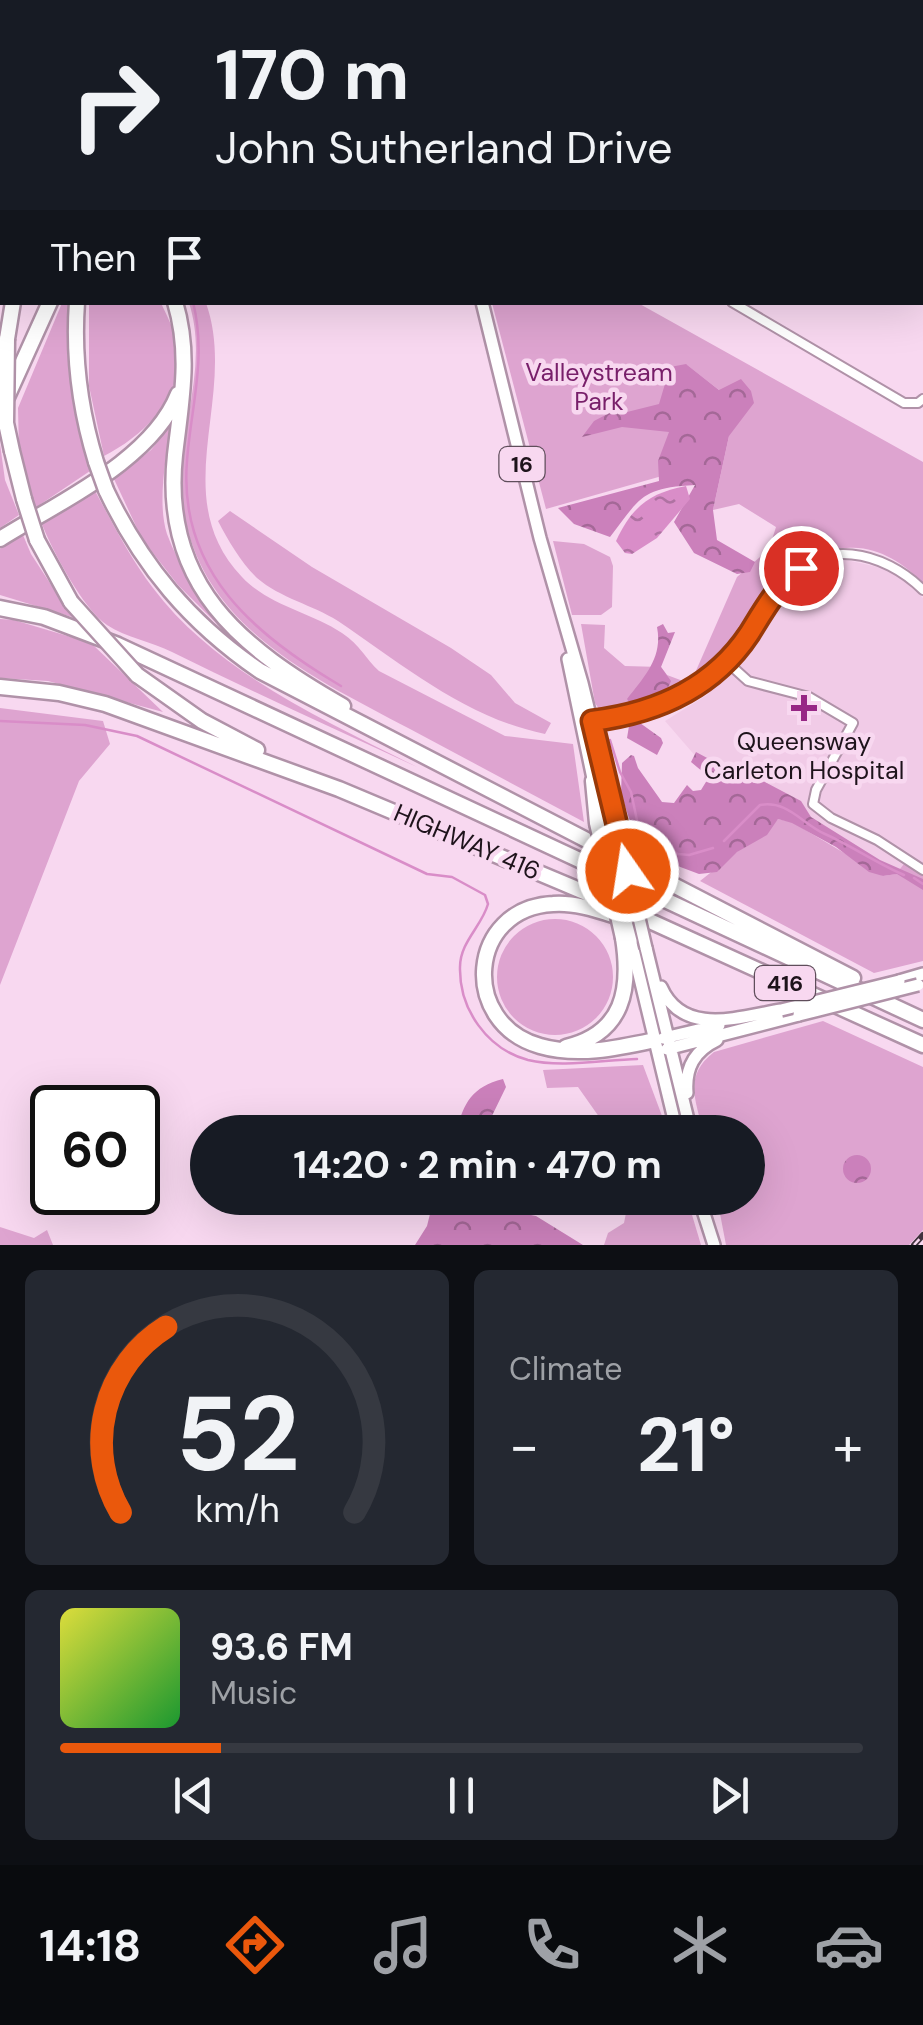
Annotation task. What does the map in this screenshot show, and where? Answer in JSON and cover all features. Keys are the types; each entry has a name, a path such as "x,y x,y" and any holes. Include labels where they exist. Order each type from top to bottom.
{"highway":[{"path":"13,305 7,339 6,423 37,540 71,602 137,675 202,721 339,789"},
{"path":"0,411 49,305"},
{"path":"77,305 79,388 85,425 106,490 149,568 224,646 319,703 923,1017"},
{"path":"176,305 184,337 185,366 173,470 174,508 186,554 215,608 245,641 282,669 491,790"},
{"path":"0,538 148,442 171,410 185,366"},
{"path":"0,608 44,617 118,645 923,1017"},
{"path":"0,687 59,693 105,704 339,789"},
{"path":"551,1048 587,1040 606,1027 616,1014 626,980 627,939 593,781"},
{"name":"HIGHWAY 416","path":"339,789 465,840 923,1045"},
{"path":"663,1044 602,1050 534,1044 510,1031 486,998 485,961 494,938 504,926 523,912 554,904 589,909 668,931"}],"main road":[{"name":"16","path":"483,305 586,721 619,833 648,953 663,1044"},
{"name":"16","path":"586,721 593,781"},
{"path":"627,939 686,1115"},
{"path":"648,953 667,999 687,1016 712,1020 781,1010"},
{"path":"663,1044 899,981 921,981"},
{"path":"663,1044 740,1030 921,981"},
{"path":"689,1115 686,1081 690,1066 704,1048 740,1030"},
{"path":"663,1044 674,1115"},
{"path":"706,1215 714,1245"}],"street":[{"path":"737,305 904,402 918,404 923,399"},
{"path":"586,721 665,703 704,682 727,662 781,585 816,559 857,554 880,559 906,574 923,590"},
{"path":"727,662 748,682 809,697 854,723 816,790 813,804 923,870"}],"shaded area":[{"name":"Queensway Carleton Hospital","path":"842,559 891,570 923,598 923,878 875,864 704,766 665,721 707,695 756,642 791,590 818,567"}],"green space":[{"path":"61,305 70,305 70,383 90,471 35,508 19,451 18,408"},
{"path":"89,305 162,305 175,334 178,358 170,394 149,423 104,456 89,386"},
{"path":"189,305 206,305 214,338 215,374 205,479 209,513 220,546 242,577 277,602 342,633 379,671 505,736 573,744 584,822 334,688 264,641 234,613 209,580 191,542 182,498 181,473 196,352"},
{"name":"Valleystream Park","path":"493,305 642,305 923,462 923,583 898,562 868,549 847,548 816,555 793,567 776,584 721,662 699,676 695,673 737,577 769,549 776,527 739,504 713,510 729,436 719,390 687,365 669,474 546,509"},
{"path":"686,364 719,390 741,379 751,391 754,403 729,436 713,510 717,540 755,562 750,572 737,574 694,553 674,522 695,485 663,489 644,497 610,537 574,524 558,508 659,481 658,461 669,432 622,427 582,437 594,421 615,410 623,413 659,404 670,367"},
{"path":"171,425 163,494 167,534 222,629 178,585 142,539 114,479 151,450"},
{"path":"0,444 5,480 19,515 0,528"},
{"path":"94,489 153,588 208,645 274,692 417,767 107,625 69,578 41,522"},
{"path":"230,511 312,567 491,675 515,703 551,723 545,734 488,716 462,703 338,621 266,585 246,565 218,521"},
{"path":"23,535 72,617 0,595 0,549"},
{"path":"553,541 584,544 610,557 612,607 601,615 572,615"},
{"path":"0,619 91,643 163,712 48,681 0,678"},
{"path":"581,624 605,625 604,648 625,666 661,667 667,675 687,679 688,686 633,708 599,709"},
{"path":"663,624 668,633 675,632 661,667 671,681 660,696 631,705 627,699 651,666 657,648 657,627"},
{"path":"0,708 103,721 110,744 79,781 0,985"},
{"path":"634,723 661,738 663,743 657,755 627,738 629,726"},
{"path":"696,752 754,783 763,781 801,801 811,817 880,860 923,879 923,890 897,874 869,872 836,847 778,819 767,835 737,852 717,872 699,874 675,865 664,852 634,833 621,794 622,763 634,756 662,802 674,803 687,785 693,791 701,790 709,777 691,762"},
{"path":"778,819 792,822 883,876 896,874 904,864 923,875 923,961 874,973 700,881"},
{"path":"555,919 577,924 596,936 608,955 613,977 608,999 596,1018 577,1030 555,1035 533,1030 514,1018 502,999 497,977 502,955 514,936 533,924"},
{"path":"823,1021 923,1067 923,1230 909,1245 726,1245 720,1215 765,1215 765,1115 699,1115 695,1079 714,1052"},
{"path":"643,1065 662,1115 598,1115 578,1087 547,1088 543,1070"},
{"path":"503,1079 506,1087 492,1115 461,1115 471,1097 484,1086"},
{"path":"857,1155 867,1159 871,1169 867,1179 857,1183 847,1179 843,1169 847,1159"},
{"path":"430,1215 531,1215 583,1245 415,1245"},
{"path":"626,1215 692,1215 701,1245 604,1245 608,1233 624,1223"},
{"path":"0,1227 34,1238 47,1230 53,1245 0,1245"}],"water":[{"path":"686,486 690,499 657,538 632,554 625,553 616,541 635,511 662,493"}],"waterway":[{"path":"194,305 199,343 187,461 188,500 195,536 209,568 252,622 341,686"},
{"path":"0,721 85,725 137,736 427,874 452,877 485,895 488,904 464,950 460,967 464,998 488,1037 513,1055 541,1062 637,1059"},
{"path":"610,740 631,792 638,825 645,833 678,854 713,848"},
{"path":"724,841 760,805 770,804 904,875"},
{"path":"914,878 923,884"}],"railway":[{"path":"914,1245 923,1235"}],"place":[{"name":"Queensway Carleton Hospital","path":"804,708"}],"route":[{"path":"628,871 592,721 650,709 704,682 735,653 781,585 801,568"}]}
